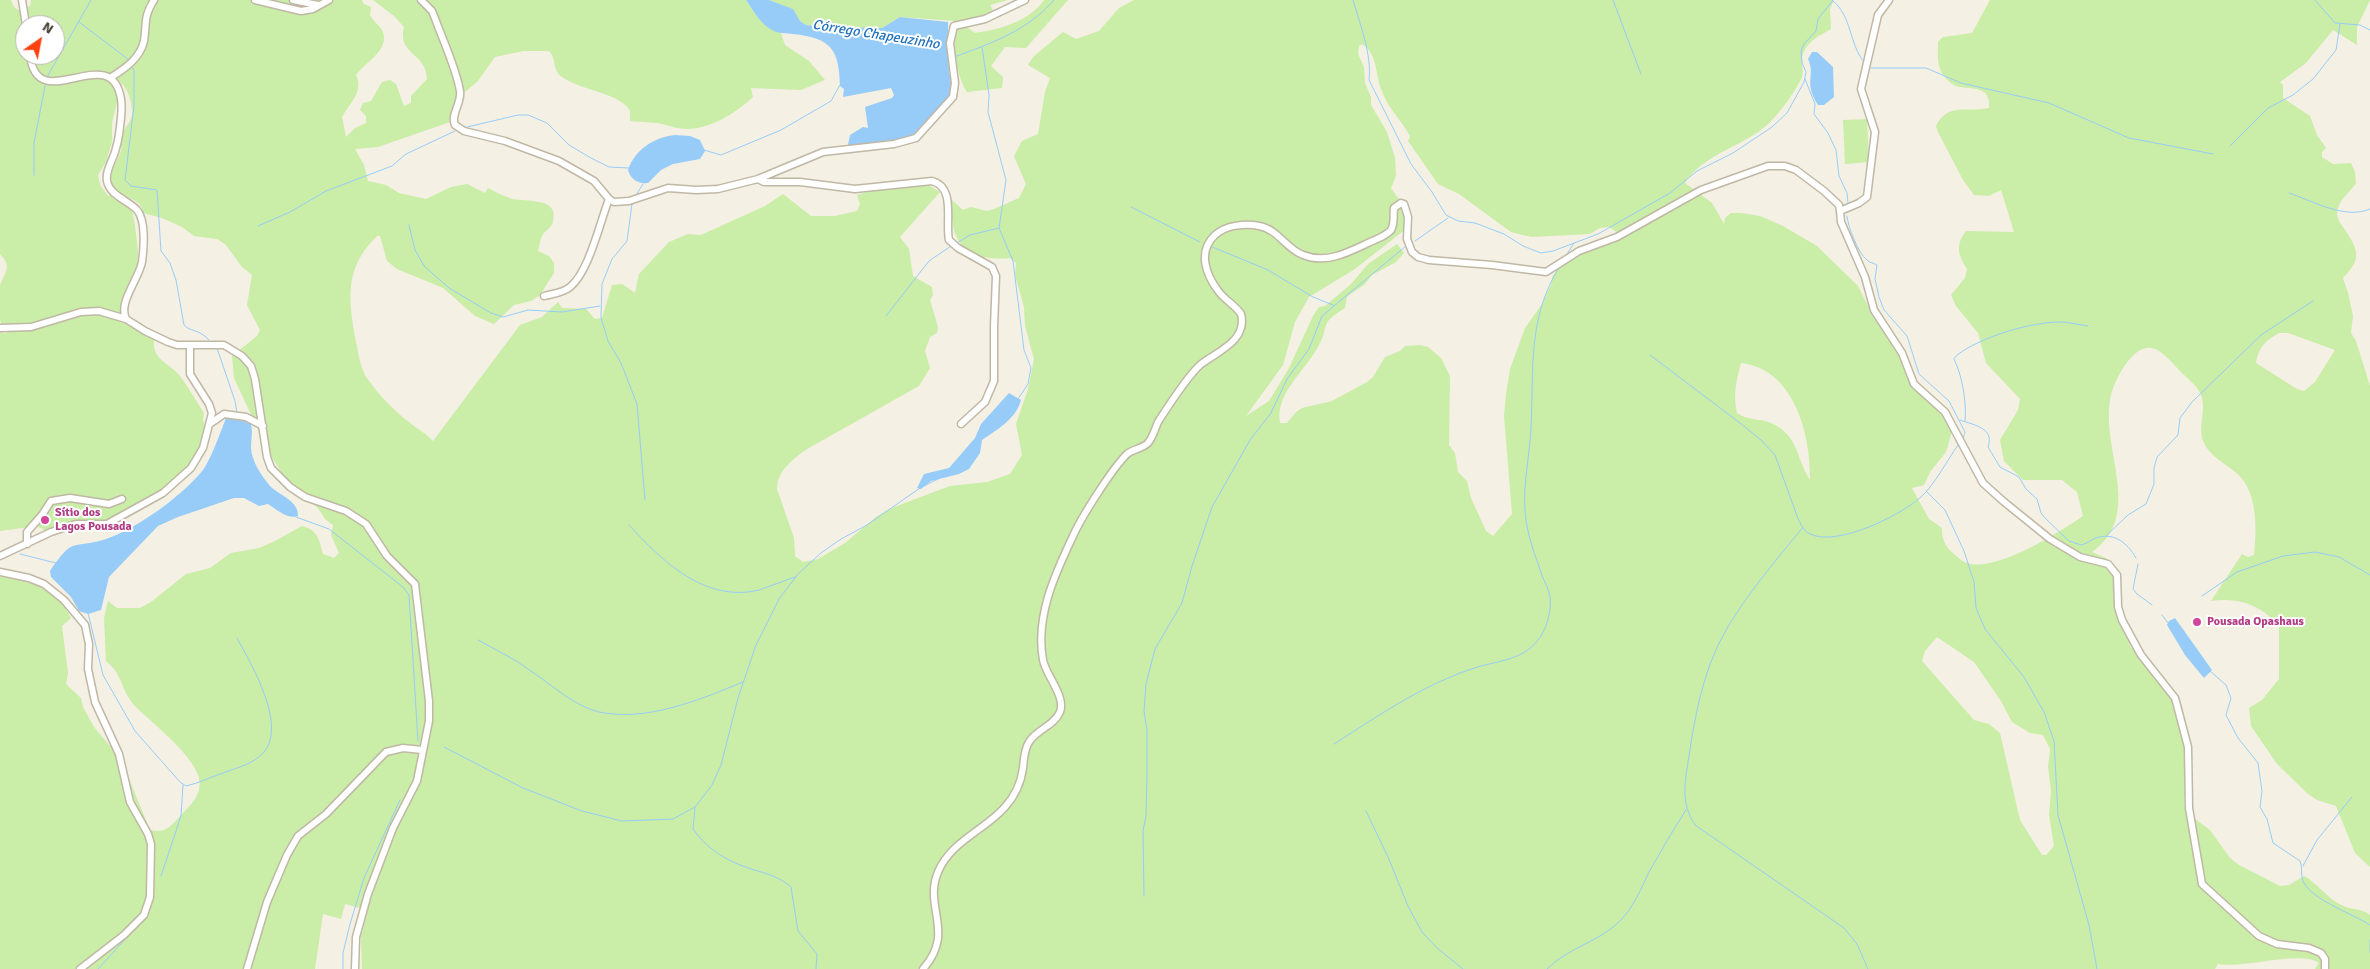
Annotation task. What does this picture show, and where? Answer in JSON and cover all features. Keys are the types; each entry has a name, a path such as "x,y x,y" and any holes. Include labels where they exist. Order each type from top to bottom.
{"street":[{"path":"22,0 24,15"},
{"path":"110,78 135,59 141,49 144,40 145,17 154,0"},
{"path":"255,0 301,11 313,9 329,0"},
{"path":"293,0 318,5"},
{"path":"421,0 432,11 457,81 460,99 454,118 455,125 464,131 505,141 559,161 594,181 609,199 614,202 629,201 668,188 708,190 758,179 823,152 894,144 916,138 953,97 955,83 950,43 954,26 985,19 1024,0"},
{"path":"1840,211 1859,203 1867,197 1875,132 1861,89 1878,15 1889,0"},
{"path":"33,65 35,73 45,81 59,82 96,74 110,78 116,86 121,99 119,138 109,170 108,184 120,198 136,209 141,216 143,227 142,261 124,307 126,319"},
{"path":"923,969 933,955 939,938 934,889 938,872 952,851 1007,805 1018,787 1029,742 1056,718 1061,709 1060,699 1043,661 1042,635 1048,598 1074,534 1087,510 1126,456 1149,442 1159,421 1194,373 1202,364 1226,348 1242,325 1241,314 1219,292 1204,260 1204,252 1214,236 1221,230 1232,227 1261,226 1271,230 1300,254 1315,258 1334,257 1353,251 1388,233 1392,228 1394,208 1401,203 1404,204 1407,212 1406,239 1409,246 1418,256 1429,260 1492,265 1540,273 1552,271 1579,251 1617,237 1701,190 1768,166 1785,166 1796,170 1824,191 1838,205 1840,222 1865,277 1874,310 1902,352 1911,379 1945,412 1983,483 2003,502 2050,539 2087,560 2108,564 2117,575 2118,607 2122,620 2141,655 2174,698 2178,709 2188,747 2189,808 2202,884 2259,936 2278,944 2309,948 2321,953 2325,959 2325,969"},
{"path":"758,179 764,182 800,182 855,189 932,181 941,185 944,190 947,207 949,240 958,248 992,267 996,276 994,381 985,402 961,424"},
{"path":"544,296 567,289 576,281 589,254 609,199"},
{"path":"0,328 31,327 81,312 111,313 168,342 190,345 224,344 242,356 251,366 268,462 282,480 305,497 346,511 366,524 387,556 415,584 429,702 429,721 422,750 418,781 393,828 368,894 356,937 355,969"},
{"path":"0,556 6,551 27,544 51,532 76,524 107,524 164,493 196,462 203,448 211,422 211,408 190,374 190,345"},
{"path":"211,422 224,414 246,417 263,426"},
{"path":"27,544 27,532 51,501 70,498 109,504 122,499"},
{"path":"0,572 34,579 44,584 64,600 85,625 89,644 88,669 95,702 119,754 130,802 148,834 151,844 150,897 144,915 124,935 80,969"},
{"path":"247,969 268,902 287,855 298,836 326,814 386,752 403,748 422,750"}],"green space":[{"path":"0,0 11,0 14,7 20,11 30,6 31,0 362,0 364,4 371,7 370,15 382,30 384,37 383,43 376,55 356,75 358,81 357,92 342,117 346,137 355,128 366,123 366,116 360,110 363,103 371,101 382,82 390,80 396,84 404,106 411,103 411,96 427,79 422,63 404,43 404,27 394,16 373,0 746,0 765,24 781,33 785,45 809,61 825,80 801,90 751,88 753,97 723,119 706,126 684,129 657,123 630,121 630,111 618,100 570,82 562,77 557,71 549,51 523,51 495,57 477,82 461,95 461,109 453,121 378,147 355,149 364,165 368,181 386,185 399,193 426,199 451,187 467,184 485,193 488,188 512,199 546,204 554,213 553,221 542,236 538,251 549,256 554,263 554,273 540,295 531,301 514,305 494,324 475,316 443,288 397,269 387,261 380,236 377,236 366,248 354,272 350,298 351,312 359,357 366,376 393,408 433,441 520,325 542,317 558,302 562,308 586,309 595,319 602,318 612,285 622,284 635,293 639,274 669,242 688,234 701,235 765,206 783,194 811,216 835,216 857,211 860,204 857,195 917,178 940,192 900,237 909,249 913,276 932,287 933,295 930,300 938,327 937,333 930,337 925,351 930,368 919,386 807,449 791,461 783,471 777,489 794,538 795,556 803,562 818,559 845,543 876,517 889,509 950,486 987,482 1010,474 1022,455 1016,424 1028,389 1034,359 1025,326 1024,307 1015,275 1016,263 1010,258 982,257 963,247 953,228 952,200 963,210 971,207 987,211 1019,198 1026,184 1014,156 1022,141 1038,134 1045,92 1050,78 1028,65 1033,57 1063,32 1076,39 1099,31 1119,8 1134,0 1834,0 1830,9 1831,29 1813,40 1806,48 1802,58 1802,77 1778,114 1764,128 1704,163 1685,183 1712,203 1724,224 1725,218 1731,213 1741,213 1760,216 1783,226 1817,246 1858,286 1869,308 1895,340 1909,379 1940,407 1952,431 1946,452 1930,472 1924,485 1912,488 1929,519 1942,528 1943,539 1951,552 1963,562 1979,565 2010,557 2044,541 2083,516 2077,492 2062,480 2023,480 2004,461 2000,440 2018,410 2020,399 1986,363 1978,333 1956,306 1951,295 1965,278 1967,269 1960,255 1959,245 1966,231 2014,232 2001,190 1989,196 1974,195 1963,180 1938,132 1936,126 1946,114 1959,110 1989,108 1989,100 1983,92 1956,86 1944,76 1938,63 1938,42 1943,37 1972,33 1990,0 2370,0 2357,27 2357,45 2333,30 2306,63 2280,82 2283,85 2283,98 2310,116 2317,135 2326,148 2322,152 2322,157 2333,164 2351,163 2355,172 2356,183 2341,201 2337,213 2339,220 2352,241 2356,253 2354,265 2343,278 2353,316 2351,333 2356,341 2370,386 2370,867 2355,853 2336,806 2317,800 2308,794 2277,764 2251,726 2249,708 2262,700 2279,679 2279,626 2265,613 2249,604 2231,600 2211,601 2242,554 2248,557 2254,555 2256,533 2252,498 2242,478 2213,455 2204,443 2201,432 2203,404 2199,391 2165,355 2152,348 2145,348 2133,356 2123,368 2116,381 2110,402 2109,425 2116,471 2117,516 2109,535 2092,552 2106,558 2117,571 2114,604 2131,647 2148,670 2181,703 2187,750 2184,806 2191,816 2210,830 2230,858 2239,865 2280,886 2289,885 2304,876 2341,905 2370,915 2370,969 2315,969 2319,963 2299,958 2229,965 2218,964 2215,969 362,969 361,936 368,910 345,904 341,919 323,914 315,969 0,969 0,576 23,581 50,592 71,618 62,626 68,673 66,684 81,698 83,707 94,727 110,746 125,769 150,830 160,831 171,826 192,804 199,790 199,780 195,768 187,756 134,705 115,671 106,661 104,618 108,601 117,608 140,608 151,602 186,574 210,568 231,553 259,548 302,526 315,533 323,554 334,558 339,553 331,535 333,525 326,520 317,507 284,485 280,470 269,453 234,378 232,356 257,336 260,330 247,305 252,275 242,267 225,244 217,239 194,236 182,227 162,218 143,213 139,204 119,192 112,183 111,175 121,149 120,139 132,114 127,90 115,78 97,72 114,86 118,99 112,123 112,142 106,162 98,175 100,185 108,196 112,194 130,207 135,223 138,253 135,276 122,301 127,305 120,322 131,325 154,339 155,352 158,357 180,376 204,413 203,420 209,438 196,466 175,487 140,510 107,526 82,522 48,532 37,526 0,531 0,332 7,334 0,320 0,287 7,267 0,254","holes":["1362,44 1373,57 1380,86 1390,107 1410,136 1408,141 1438,184 1459,194 1511,232 1531,237 1590,234 1600,228 1609,227 1618,233 1564,260 1552,277 1552,282 1542,304 1525,328 1510,369 1504,416 1512,514 1493,536 1486,531 1471,498 1467,481 1458,472 1455,453 1449,445 1450,376 1441,358 1428,347 1420,345 1405,346 1400,351 1385,357 1373,377 1367,382 1332,401 1302,408 1287,423 1280,423 1282,401 1287,390 1316,351 1327,323 1333,316 1345,308 1347,297 1364,285 1372,275 1396,262 1404,253 1397,244 1368,264 1351,284 1325,306 1319,307 1289,368 1269,401 1246,416 1283,365 1295,322 1309,297 1355,269 1407,228 1406,201 1398,198 1391,188 1396,176 1395,158 1387,132 1371,105 1371,97 1365,83 1364,67 1358,54 1359,46","2279,333 2288,333 2335,350 2315,382 2304,391 2297,389 2256,363 2261,349","1741,363 1759,368 1774,377 1796,406 1803,424 1807,443 1810,480 1796,448 1787,434 1771,423 1741,416 1737,413 1735,394","1937,637 1974,662 2001,701 2012,722 2030,733 2043,735 2050,749 2048,767 2051,791 2049,815 2054,846 2046,855 2042,855 2020,820 2000,733 1989,724 1974,720 1922,661 1925,651"]},
{"path":"769,0 1008,0 990,5 994,12 969,22 900,17 882,28 866,30 806,25 800,21 792,9"},
{"path":"1044,0 1068,0 1026,48 1005,47 991,66 1003,77 1002,88 967,92 956,62 954,45 956,31 965,26 975,33 1004,27 1031,14"},
{"path":"1867,119 1869,162 1845,164 1843,120"}],"water":[{"path":"746,0 769,0 793,9 800,21 806,25 882,28 900,17 948,22 949,71 952,87 950,95 917,132 905,139 877,144 848,145 850,135 863,127 868,128 865,107 892,98 894,95 891,88 843,97 844,89 840,86 838,63 831,48 817,39 774,31 758,18"},
{"path":"1812,52 1817,52 1833,67 1834,97 1824,105 1818,105 1811,90 1811,70 1808,59"},
{"path":"675,135 690,136 700,140 705,151 700,159 673,164 661,170 648,183 641,183 633,179 628,170 635,156 653,141"},
{"path":"1009,393 1021,400 1019,407 1006,423 982,440 980,453 969,469 959,474 931,481 921,489 917,488 924,474 949,468 975,438 981,424"},
{"path":"232,416 251,424 251,448 258,468 270,486 292,502 298,516 290,517 268,504 259,506 244,498 234,498 178,517 158,526 109,577 101,610 88,614 79,611 71,597 51,577 50,571 64,552 74,546 106,539 131,528 172,500 203,470 226,418"},
{"path":"2175,618 2212,670 2204,678 2185,655 2167,625 2169,621"}],"waterway":[{"name":"Córrego Chapeuzinho","path":"47,77 91,0"},
{"name":"Córrego Chapeuzinho","path":"954,57 995,41 1021,28 1044,11 1054,0"},
{"path":"1353,0 1367,50 1369,80 1411,164 1446,215 1458,221 1475,223 1504,234 1523,246 1541,253 1553,251 1598,234 1670,193 1697,171 1733,153 1772,127 1787,113 1804,82 1806,72 1802,63 1801,51 1804,44 1816,31 1818,19 1833,0"},
{"path":"1613,0 1641,74"},
{"path":"2315,0 2335,23 2360,25 2370,30"},
{"path":"1833,1 1844,14 1859,55 1864,62"},
{"path":"79,22 129,60"},
{"path":"2230,146 2268,108 2293,95 2313,79 2336,50 2340,24"},
{"path":"982,47 989,95 988,112 1006,180 999,228 1013,261 1024,350 1031,368 1028,384 1018,399"},
{"path":"132,67 134,71 134,106 125,180 131,186 157,190 161,251 170,263 176,280 184,325 209,340"},
{"path":"1871,68 1926,68 1961,83 2049,103 2129,138 2213,154"},
{"path":"1805,79 1815,104 1814,114 1828,133 1836,150 1839,176 1847,193 1848,203"},
{"path":"704,150 721,155 781,130 831,101 840,85"},
{"name":"Córrego Chapeuzinho","path":"34,175 34,143 45,86"},
{"path":"463,128 518,115 528,115 547,123 569,145 591,158 609,167 629,168"},
{"path":"258,226 290,212 326,191 392,166 406,154 455,131"},
{"path":"635,197 643,184"},
{"path":"2289,193 2340,211 2360,212 2370,209"},
{"path":"632,204 627,241 612,259 602,284 601,318 608,341 621,363 637,404 645,500"},
{"path":"1131,207 1200,242"},
{"path":"1847,216 1851,233 1860,252 1868,261 1877,265 1875,279 1884,310 1907,336 1919,374 1949,401 1965,432 1963,439"},
{"path":"1415,241 1448,218"},
{"path":"409,225 415,250 424,266 449,288 491,313 503,317 528,310 562,312 600,306"},
{"path":"957,243 970,235 999,228"},
{"path":"1567,254 1574,243"},
{"path":"886,316 929,261 951,246"},
{"path":"1210,246 1268,270 1313,297 1333,305"},
{"path":"1144,896 1143,831 1146,816 1147,774 1147,730 1144,711 1146,684 1155,649 1182,603 1212,507 1250,440 1271,413 1287,379 1309,349 1322,316 1406,246"},
{"path":"1334,744 1369,721 1423,690 1461,673 1520,655 1533,646 1544,631 1549,614 1550,597 1529,534 1525,510 1525,489 1530,437 1534,344 1537,324 1549,285 1560,266"},
{"path":"2107,535 2128,515 2146,504 2154,484 2154,468 2157,457 2178,435 2180,418 2192,402 2261,335 2313,301"},
{"path":"1965,421 1963,389 1954,359 1957,355 1979,342 2021,328 2060,322 2088,326"},
{"path":"217,348 235,401 237,413"},
{"path":"1650,355 1740,423 1761,440 1775,455 1799,521 1810,534 1822,537 1851,533 1867,528 1898,513 1926,492 1958,445"},
{"path":"1960,420 1986,431 1989,435 1988,447 2000,467 2019,477 2026,489 2037,499 2041,513 2069,541 2081,545 2102,536 2114,537 2124,543 2136,558"},
{"path":"924,486 940,478"},
{"path":"444,747 523,788 582,811 622,821 673,819 695,807 712,785 721,765 738,698 756,645 779,599 798,574 821,553 841,539 867,525 920,488"},
{"path":"1926,491 1945,510 1964,551 1974,582 1976,608 1985,629 2024,677 2044,712 2054,741 2058,815 2089,925 2097,969"},
{"path":"296,517 329,529 403,587 409,595 418,741"},
{"path":"629,525 670,565 703,585 739,592 759,590 795,577"},
{"path":"1803,527 1743,603 1715,652 1702,690 1696,717 1686,775 1685,800 1695,825 1844,928 1857,944 1868,969"},
{"path":"2202,596 2237,572 2283,556 2315,552 2339,557 2370,575"},
{"path":"20,554 56,563"},
{"path":"2138,564 2133,589 2152,605"},
{"path":"88,613 103,675 135,731 180,782 186,786 250,763 264,752 270,740 269,710 264,694 258,678 237,638"},
{"path":"2162,615 2168,623"},
{"path":"478,640 518,662 572,700 599,712 617,714 654,712 709,696 743,682"},
{"path":"2210,671 2226,685 2231,698 2226,715 2238,738 2258,763 2262,791 2260,807 2267,819 2273,843 2300,861 2304,883 2316,895 2370,925"},
{"path":"161,876 181,816 183,785"},
{"path":"2303,866 2317,840 2352,797"},
{"path":"343,969 343,953 364,878 400,800"},
{"path":"695,808 693,829 708,846 733,862 773,876 791,887 798,931 817,954 816,969"},
{"path":"1547,969 1565,955 1612,928 1625,916 1686,810"},
{"path":"1366,811 1388,857 1408,906 1422,932 1437,948 1463,969"},
{"path":"98,969 130,934"},
{"path":"2370,940 2370,952"}],"place":[{"name":"Sítio dos Lagos Pousada","path":"45,520"},
{"name":"Pousada Opashaus","path":"2197,622"}]}
